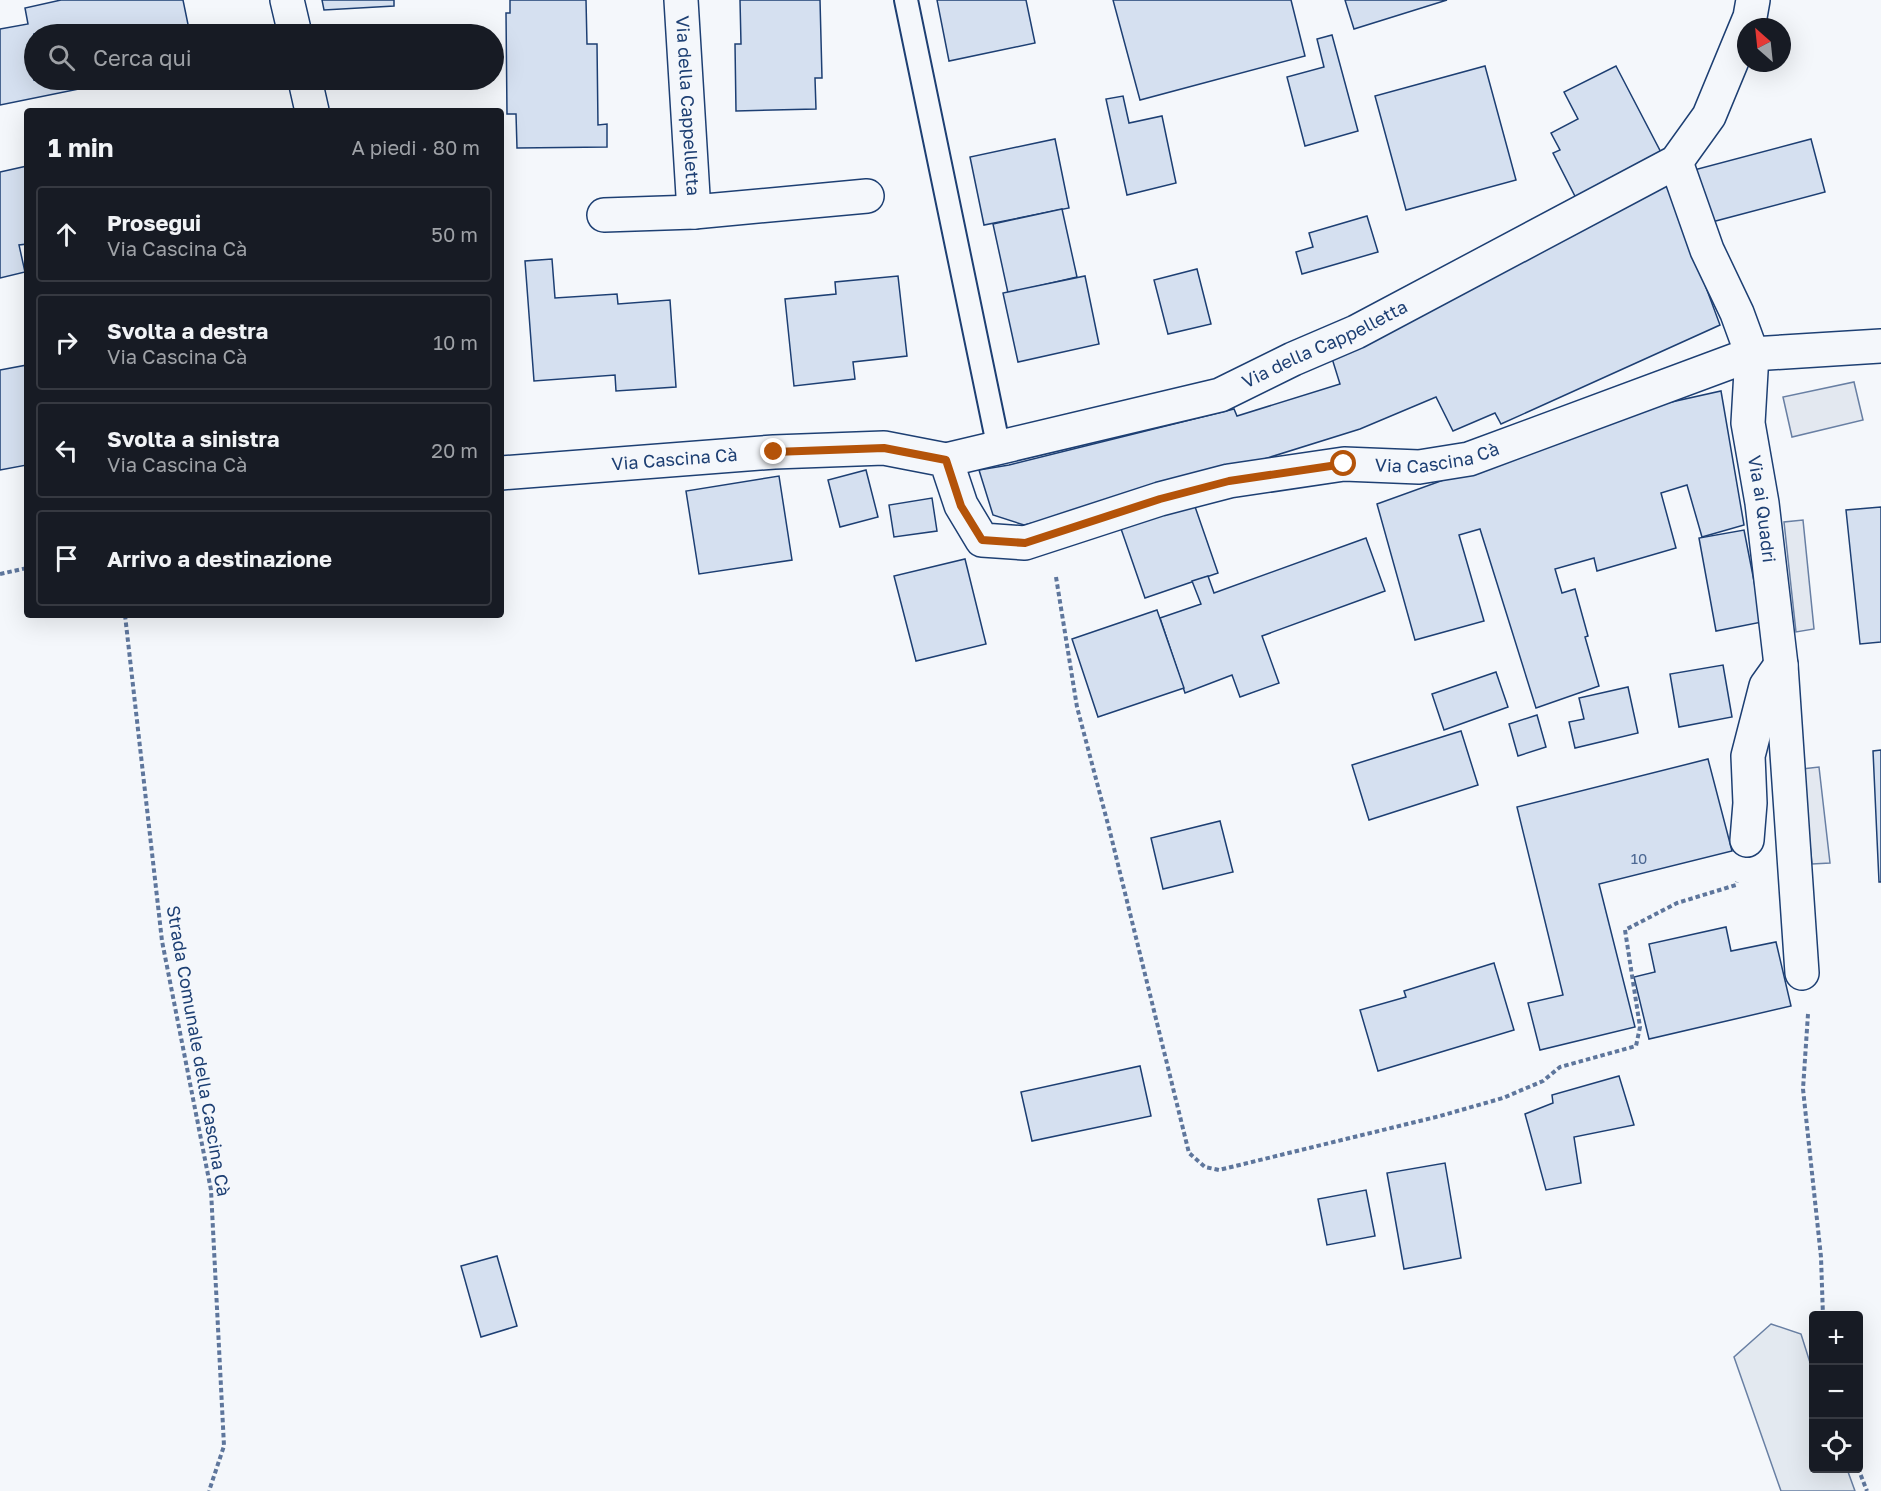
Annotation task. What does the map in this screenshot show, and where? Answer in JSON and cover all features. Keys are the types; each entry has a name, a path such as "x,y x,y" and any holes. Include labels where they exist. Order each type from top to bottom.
{"street":[{"path":"287,0 292,24"},
{"name":"Via della Cappelletta","path":"681,0 694,212"},
{"name":"Via della Cappelletta","path":"946,460 1220,395 1293,359 1356,332 1676,162 1709,116 1750,17 1753,0"},
{"path":"307,90 311,108"},
{"path":"1676,162 1707,250 1737,313 1752,354"},
{"name":"Via della Cappelletta","path":"604,215 694,212 867,196"},
{"name":"Via Cascina Cà","path":"504,473 774,452 884,448 946,460 961,506 982,540 1025,543 1160,499 1229,481 1344,464 1419,467 1469,459 1752,354 1881,346"},
{"name":"Via ai Quadri","path":"1752,354 1748,423 1762,503 1781,665 1802,973"},
{"path":"1747,840 1750,803 1748,756 1766,686 1781,665"}],"lane":[{"path":"906,0 999,449"}],"path":[{"path":"1054,533 1053,558 1077,707 1189,1153 1205,1167 1219,1170 1440,1116 1503,1098 1544,1081 1560,1067 1636,1046 1640,1027 1625,930 1677,903 1737,885 1747,840"},
{"path":"0,574 24,569"},
{"name":"Strada Comunale della Cascina Cà","path":"125,618 162,941 211,1190 224,1446 209,1491"},
{"path":"1802,973 1808,1010 1803,1089 1821,1257 1823,1311"},
{"path":"1860,1473 1867,1491"}],"shaded area":[{"path":"1854,382 1863,420 1792,437 1783,397"},
{"path":"1803,520 1814,629 1796,632 1784,522"},
{"path":"1819,767 1830,863 1812,864 1802,769"},
{"path":"1771,1324 1801,1334 1809,1359 1809,1473 1848,1473 1855,1491 1781,1491 1734,1357"}],"building":[{"path":"61,0 183,0 188,24 28,24 25,8"},
{"path":"322,0 394,0 394,6 324,10"},
{"path":"510,0 586,0 587,44 597,44 598,125 607,124 607,147 517,148 516,114 507,114 506,13 510,13"},
{"path":"740,0 820,0 822,78 815,78 816,109 736,111 735,44 741,44"},
{"path":"937,0 1026,0 1035,43 949,61"},
{"path":"1113,0 1291,0 1305,56 1140,100"},
{"path":"1345,0 1447,0 1354,29"},
{"path":"24,25 24,90 74,90 0,105 0,29"},
{"path":"1332,35 1358,131 1305,146 1287,77 1324,67 1317,39"},
{"path":"1485,66 1516,180 1406,210 1375,96"},
{"path":"1616,66 1666,162 1580,206 1553,153 1560,150 1551,133 1578,119 1564,92"},
{"path":"1123,96 1129,123 1162,116 1176,183 1127,195 1106,99"},
{"path":"1055,139 1069,208 984,225 970,157"},
{"path":"1811,139 1825,192 1708,223 1694,170"},
{"path":"24,167 24,244 19,245 24,272 0,278 0,172"},
{"path":"1668,185 1720,325 1501,424 1495,413 1453,431 1436,397 1360,429 1152,494 1024,525 993,515 979,470 1009,465 1234,409 1237,416 1340,384 1330,352"},
{"path":"1062,209 1077,277 1008,293 993,224"},
{"path":"1367,216 1378,252 1302,274 1296,252 1313,247 1309,233"},
{"path":"552,259 555,298 617,294 618,304 670,300 676,387 616,391 615,375 534,381 525,261"},
{"path":"1197,269 1211,324 1168,334 1154,280"},
{"path":"898,276 907,356 853,362 855,379 794,386 785,299 836,294 835,282"},
{"path":"1085,276 1099,344 1018,362 1003,293"},
{"path":"24,366 24,466 0,470 0,370"},
{"path":"1721,391 1744,525 1702,537 1687,485 1661,493 1676,548 1597,571 1594,558 1555,569 1562,593 1575,589 1588,636 1585,637 1599,686 1536,708 1480,529 1459,535 1484,621 1415,640 1377,504 1640,409"},
{"path":"866,470 878,517 840,527 828,480"},
{"path":"779,476 792,560 699,574 686,491"},
{"path":"932,498 937,531 894,537 889,505"},
{"path":"1192,498 1218,573 1145,598 1119,523"},
{"path":"1881,507 1881,642 1860,644 1846,510"},
{"path":"1744,530 1762,622 1716,631 1699,538"},
{"path":"1366,538 1385,591 1262,636 1279,683 1240,697 1232,675 1185,693 1160,618 1201,604 1192,581 1208,576 1214,593"},
{"path":"965,559 986,644 916,661 894,576"},
{"path":"1157,610 1184,688 1098,717 1072,639"},
{"path":"1723,665 1732,717 1679,727 1670,674"},
{"path":"1496,672 1508,707 1444,730 1432,694"},
{"path":"1628,687 1638,733 1575,748 1569,722 1584,719 1579,698"},
{"path":"1537,715 1546,747 1518,756 1509,724"},
{"path":"1461,731 1478,785 1369,820 1352,765"},
{"path":"1881,750 1881,882 1879,882 1873,751"},
{"path":"1708,759 1732,851 1599,884 1635,1027 1540,1050 1528,1003 1563,995 1517,807"},
{"path":"1220,821 1233,872 1163,889 1151,838"},
{"path":"1726,927 1731,951 1776,942 1791,1006 1649,1039 1634,977 1655,972 1649,944"},
{"path":"1494,963 1514,1030 1378,1071 1360,1010 1406,997 1404,991"},
{"path":"1140,1066 1151,1116 1032,1141 1021,1092"},
{"path":"1619,1076 1634,1125 1574,1137 1581,1183 1546,1190 1525,1114 1553,1103 1552,1095"},
{"path":"1445,1163 1461,1258 1404,1269 1387,1173"},
{"path":"1366,1190 1375,1236 1327,1245 1318,1199"},
{"path":"497,1256 517,1326 481,1337 461,1266"}],"route":[{"path":"774,452 884,448 946,460 961,506 982,540 1025,543 1160,499 1229,481 1344,464"}]}
